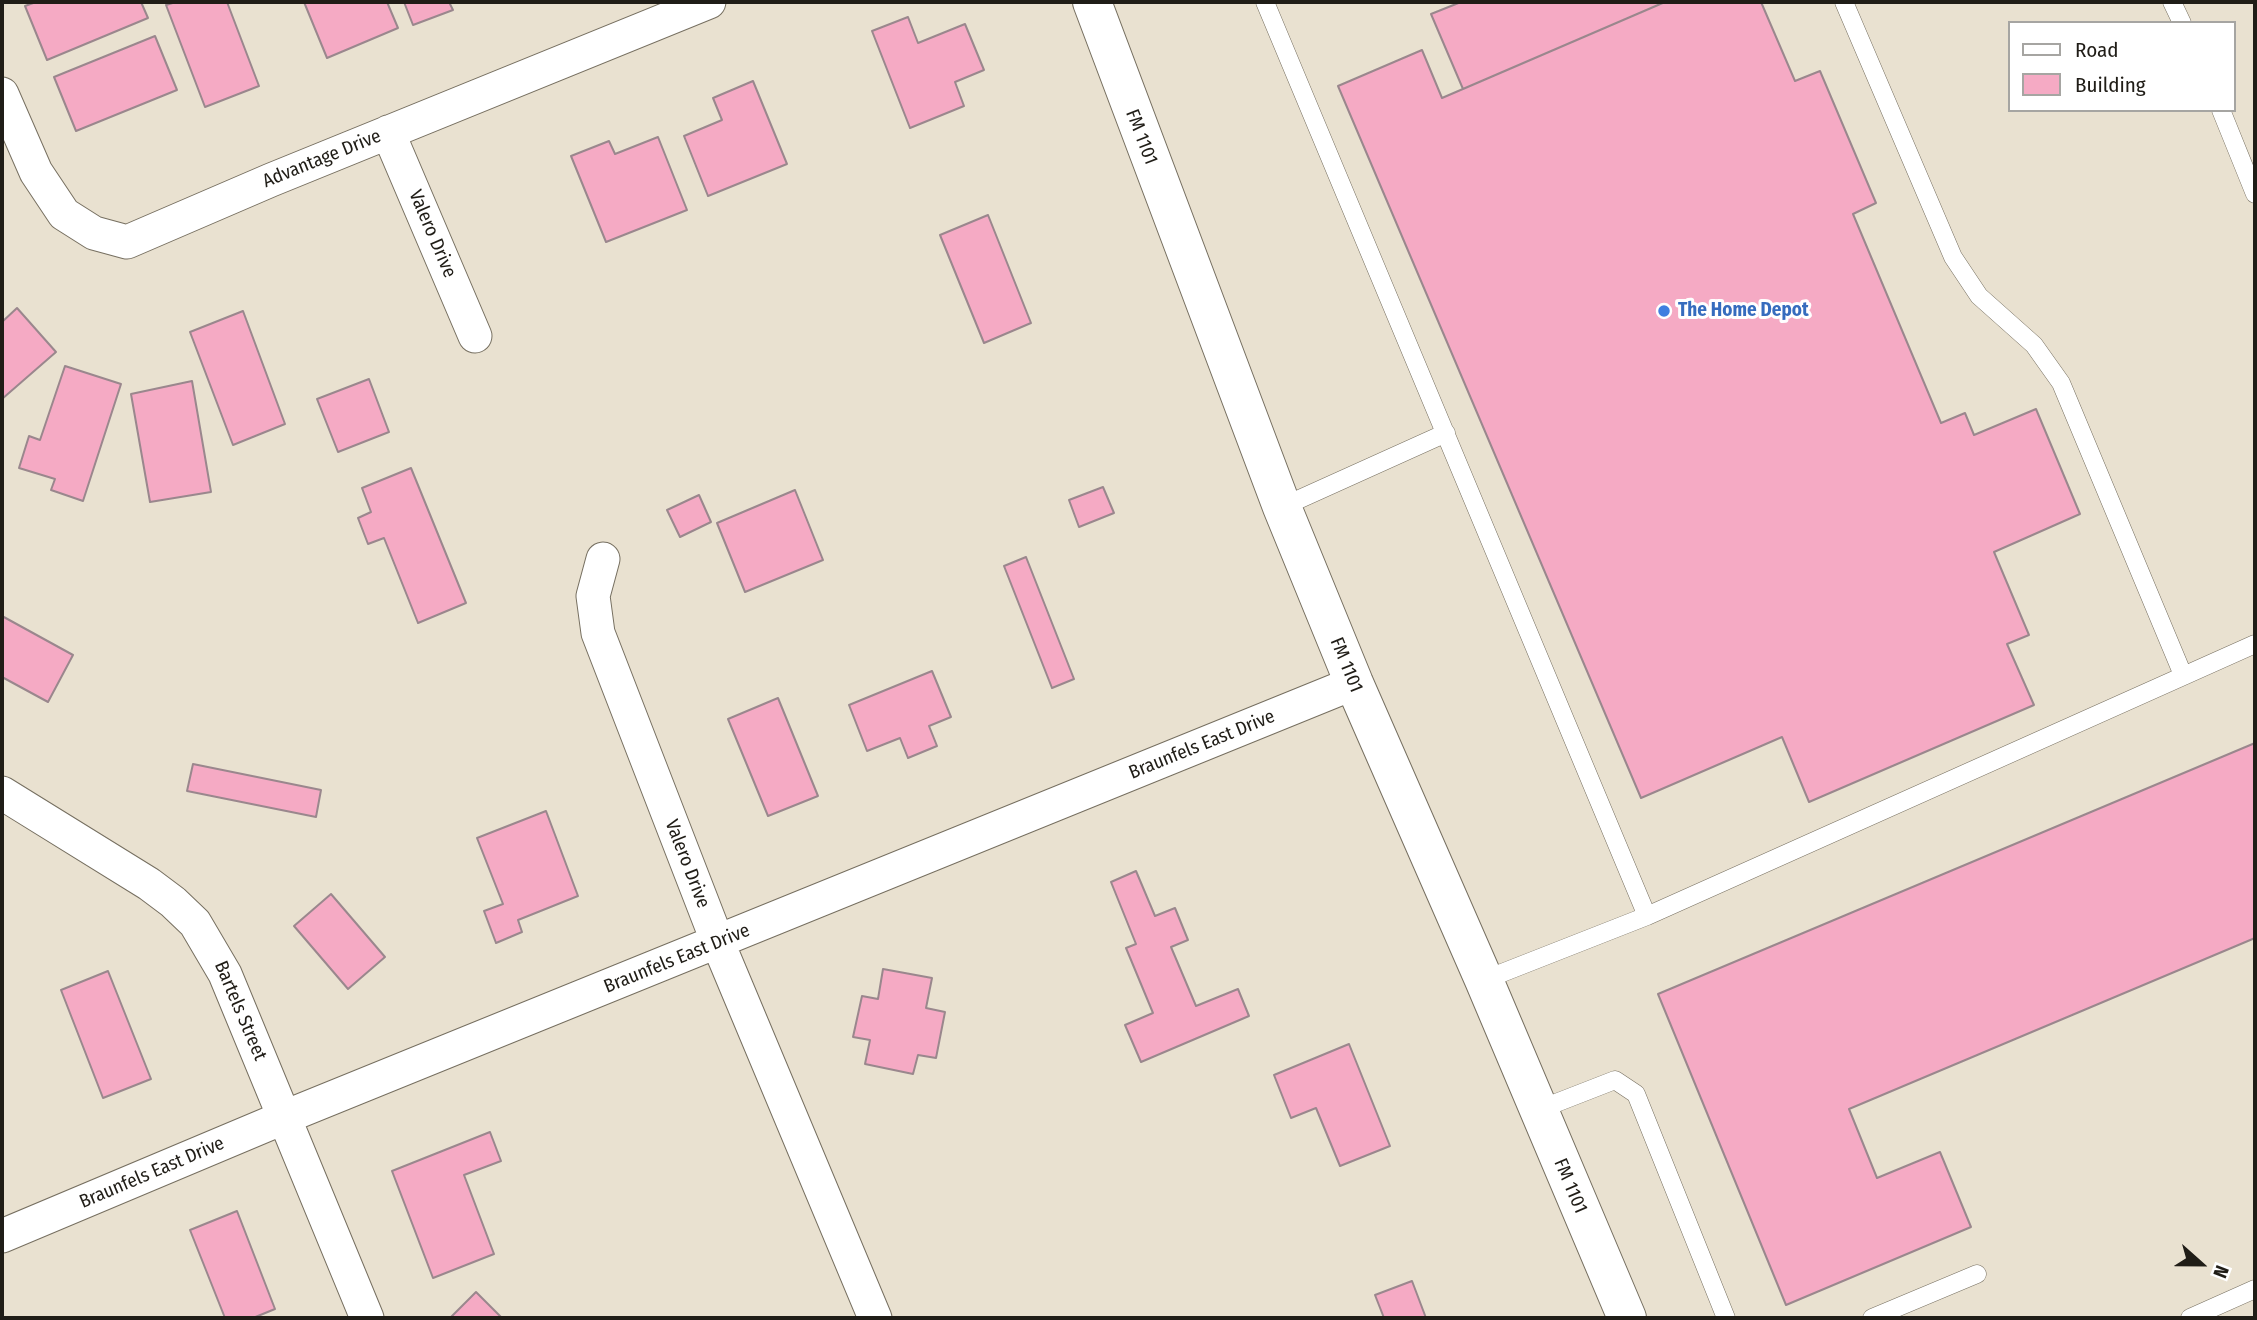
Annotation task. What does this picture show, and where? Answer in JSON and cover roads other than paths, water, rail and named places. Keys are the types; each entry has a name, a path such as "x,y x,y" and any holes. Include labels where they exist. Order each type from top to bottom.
{"main road":[{"name":"FM 1101","path":"1092,2 1282,507 1354,684 1484,979 1627,1318"}],"street":[{"name":"Advantage Drive","path":"2,94 36,172 64,215 94,233 127,242 388,132 709,2"},
{"name":"Valero Drive","path":"388,132 475,336"},
{"name":"Valero Drive","path":"603,559 593,596 598,633 718,943 875,1318"},
{"name":"Braunfels East Drive","path":"2,1236 285,1117 1354,684"},
{"name":"Bartels Street","path":"2,793 149,884 195,923 225,974 367,1318"}],"lane":[{"path":"1265,2 1647,916"},
{"path":"1844,2 1953,257 1979,296 2035,345 2061,383 2183,675"},
{"path":"2172,2 2181,21"},
{"path":"2222,112 2255,194"},
{"path":"1282,507 1446,433"},
{"path":"1484,979 1647,916 2255,644"},
{"path":"1538,1111 1615,1080 1636,1094 1726,1318"},
{"path":"1872,1318 1977,1274"},
{"path":"2190,1318 2255,1289"}],"place":[{"name":"The Home Depot","path":"1664,311"}]}
